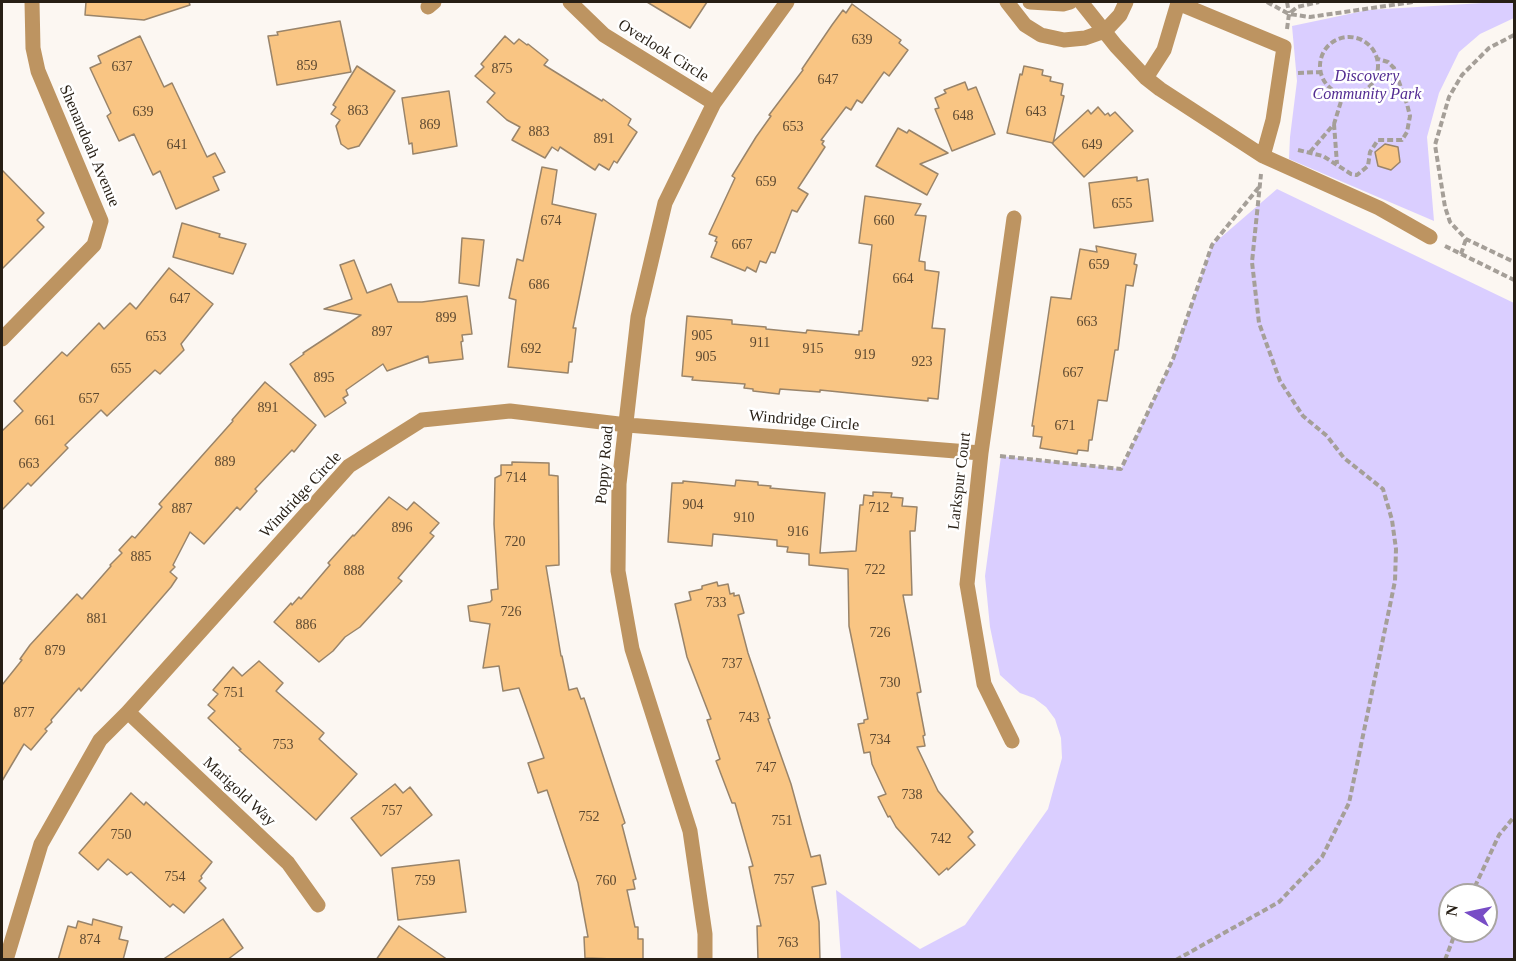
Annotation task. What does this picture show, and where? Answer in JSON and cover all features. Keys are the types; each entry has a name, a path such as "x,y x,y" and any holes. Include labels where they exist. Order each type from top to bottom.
{"street":[{"name":"Shenandoah Avenue","path":"2,339 94,245 101,221 38,71 33,48 32,2"},
{"name":"Overlook Circle","path":"570,2 604,35 714,103"},
{"name":"Poppy Road","path":"705,960 705,934 690,831 632,649 618,572 619,484 638,317 665,203 714,103 787,2"},
{"path":"1007,2 1025,25 1041,35 1064,40 1085,38 1106,31 1120,15 1126,2"},
{"path":"1030,2 1063,4 1070,2"},
{"path":"1081,2 1116,46 1146,78 1263,156 1379,208 1430,237"},
{"path":"1146,78 1164,50 1178,3 1284,47 1273,120 1263,156"},
{"name":"Larkspur Court","path":"1012,741 984,684 967,584 981,453 1014,218"},
{"name":"Windridge Circle","path":"6,960 41,844 100,740 128,712 349,466 422,420 510,411 627,425 981,453"},
{"name":"Marigold Way","path":"128,712 288,863 318,905"}],"path":[{"path":"1267,2 1289,14 1310,17 1413,2"},
{"path":"1284,47 1289,14 1287,2"},
{"path":"1289,14 1297,7 1320,2"},
{"path":"1515,35 1489,48 1462,75 1449,98 1435,145 1450,222 1466,238 1515,262"},
{"path":"1355,38 1370,46 1378,59 1379,68 1373,84 1360,94 1343,95 1335,92 1323,80 1320,63 1326,48 1340,39 1355,38"},
{"path":"1295,149 1323,156 1350,174 1357,175 1368,166 1370,152 1378,140 1402,140 1407,132 1410,116 1394,68 1388,62 1378,59"},
{"path":"1337,165 1334,124 1343,95"},
{"path":"1310,152 1334,124"},
{"path":"1001,456 1121,470 1173,359 1212,245 1259,187 1251,262 1259,323 1280,381 1302,416 1327,436 1344,458 1383,489 1392,520 1396,549 1395,581 1348,803 1322,857 1279,902 1176,960"},
{"path":"1430,237 1515,280"},
{"path":"1461,254 1466,238"},
{"path":"1477,883 1499,836 1515,817"},
{"path":"1445,960 1451,943"}],"green space":[{"name":"Discovery Community Park","path":"1514,2 1514,18 1480,34 1459,52 1439,93 1427,137 1434,221 1289,159 1297,81 1292,26 1368,10"},
{"path":"1277,189 1514,303 1514,959 841,959 836,890 920,949 965,925 1048,809 1062,758 1061,738 1055,719 1046,707 1034,698 1020,693 1000,675 990,627 985,576 1001,456 1121,469 1173,359 1212,245"}],"building":[{"path":"86,2 189,2 190,5 144,20 85,15"},
{"path":"647,2 707,2 690,28"},
{"path":"852,4 901,40 899,43 908,50 889,76 884,72 862,103 857,100 851,110 846,107 821,140 824,141 822,144 825,147 798,188 808,194 797,212 792,210 775,253 771,252 766,263 760,261 756,272 747,267 745,271 711,257 717,237 709,234 735,178 732,176 771,116 769,115 803,70 843,10 846,13"},
{"path":"340,21 351,72 277,85 268,36 278,35 277,32"},
{"path":"140,36 164,87 172,83 207,157 215,153 225,172 213,177 219,190 176,209 160,171 153,175 134,134 119,141 107,116 111,113 90,68 101,63 98,56"},
{"path":"505,36 514,44 519,39 528,44 548,60 544,65 602,101 603,99 631,119 628,125 637,132 617,163 614,161 609,170 599,164 595,170 560,147 558,151 552,147 545,158 512,140 520,127 507,120 487,102 495,93 475,76 484,67 481,64"},
{"path":"357,66 395,91 359,146 348,149 341,144 336,126 340,120 331,114 336,107 333,105"},
{"path":"1024,66 1043,70 1042,75 1051,77 1050,81 1063,84 1061,95 1064,96 1053,143 1007,133 1020,74 1022,75"},
{"path":"965,82 968,90 976,87 995,134 952,151 935,109 939,108 935,98 946,93 944,90"},
{"path":"449,91 457,146 413,154 412,143 409,144 402,98"},
{"path":"1098,107 1105,115 1108,113 1110,116 1115,112 1133,131 1084,177 1052,143 1088,110 1091,114"},
{"path":"898,128 907,133 909,130 948,153 920,164 938,174 927,195 876,166"},
{"path":"1385,144 1398,147 1400,162 1391,170 1378,166 1375,152"},
{"path":"542,167 557,170 552,204 596,214 573,328 576,328 572,362 569,362 568,373 508,367 516,300 509,298 517,259 523,261"},
{"path":"2,170 44,213 37,220 44,227 2,269"},
{"path":"1137,177 1137,181 1148,179 1153,221 1094,228 1089,183"},
{"path":"865,196 921,204 915,215 926,216 919,261 925,262 925,270 939,272 932,328 945,329 938,399 928,398 928,401 820,390 820,392 780,389 779,394 753,391 753,389 744,388 745,384 692,380 693,377 682,376 687,316 732,320 732,324 766,327 766,329 859,335 859,331 862,331 872,245 859,243"},
{"path":"182,223 246,244 233,274 173,257"},
{"path":"462,238 484,240 479,286 459,283"},
{"path":"1096,246 1136,254 1134,264 1137,265 1133,286 1126,285 1118,350 1115,350 1107,401 1098,400 1092,440 1089,440 1088,451 1078,450 1077,454 1040,448 1042,437 1033,436 1034,426 1032,426 1051,297 1071,299 1080,249 1097,252"},
{"path":"354,260 367,293 391,284 398,302 422,302 467,296 472,334 462,335 463,359 429,363 428,356 387,371 383,364 346,390 348,395 343,398 346,403 325,417 290,364 361,315 324,309 352,299 340,265"},
{"path":"169,268 213,304 181,344 184,350 160,374 155,370 107,416 101,410 65,445 68,448 31,486 28,483 2,510 2,431 23,411 14,401 62,352 67,356 99,323 104,329 130,303 136,309"},
{"path":"265,382 316,425 294,452 292,450 255,489 257,491 240,510 237,507 204,544 190,532 173,565 175,567 170,572 177,578 171,587 81,691 79,688 51,720 52,722 45,729 47,731 31,750 24,744 2,781 2,685 22,660 20,659 30,645 77,594 82,599 122,553 119,550 132,536 135,538 162,507 159,504"},
{"path":"512,462 549,463 549,475 558,476 559,565 546,566 561,656 569,690 577,688 581,699 584,698 625,823 622,825 636,879 633,880 635,889 627,890 635,927 638,927 638,939 643,939 643,960 585,958 584,937 588,937 578,883 547,790 538,793 528,763 544,758 519,688 503,691 499,666 483,668 490,624 470,621 468,606 490,602 492,600 491,590 498,589 494,524 495,478 501,475 501,465 512,465"},
{"path":"736,480 758,482 758,485 771,486 770,488 825,493 820,553 856,551 860,505 863,505 864,495 873,496 873,492 892,493 891,497 903,498 902,506 917,507 915,531 910,531 912,595 903,595 921,692 917,693 925,735 923,736 925,746 917,747 938,791 973,832 968,837 975,845 948,870 947,868 939,875 896,827 890,816 888,817 878,797 886,794 872,764 870,752 864,753 858,724 868,719 849,626 848,569 809,565 809,554 787,552 788,547 777,546 777,540 713,534 712,546 668,542 672,483 683,483 683,481 735,486"},
{"path":"389,497 407,510 414,502 439,523 430,533 434,536 398,578 402,581 360,627 345,637 319,662 274,622 291,603 292,605 299,597 301,599 330,565 328,563"},
{"path":"717,582 718,586 728,584 730,594 739,595 744,613 738,615 770,718 768,719 791,784 811,857 820,855 826,884 812,887 819,922 820,960 758,960 757,926 761,926 749,867 753,866 735,803 732,803 716,761 720,759 707,720 711,719 687,657 675,604 691,600 689,592"},
{"path":"259,661 283,683 276,691 324,733 319,739 357,774 316,820 239,750 241,749 208,718 215,711 208,705 218,694 213,690 233,667 242,676"},
{"path":"395,784 403,793 410,787 432,815 381,856 351,818"},
{"path":"131,793 144,805 146,802 212,862 199,881 206,888 184,913 173,904 170,907 131,872 127,875 108,859 98,870 79,853"},
{"path":"459,860 466,912 398,920 392,868"},
{"path":"93,919 122,927 119,939 128,941 123,960 58,960 68,926 76,928 78,921 92,925"},
{"path":"223,919 243,948 227,960 162,960"},
{"path":"399,926 448,960 376,960"}]}
